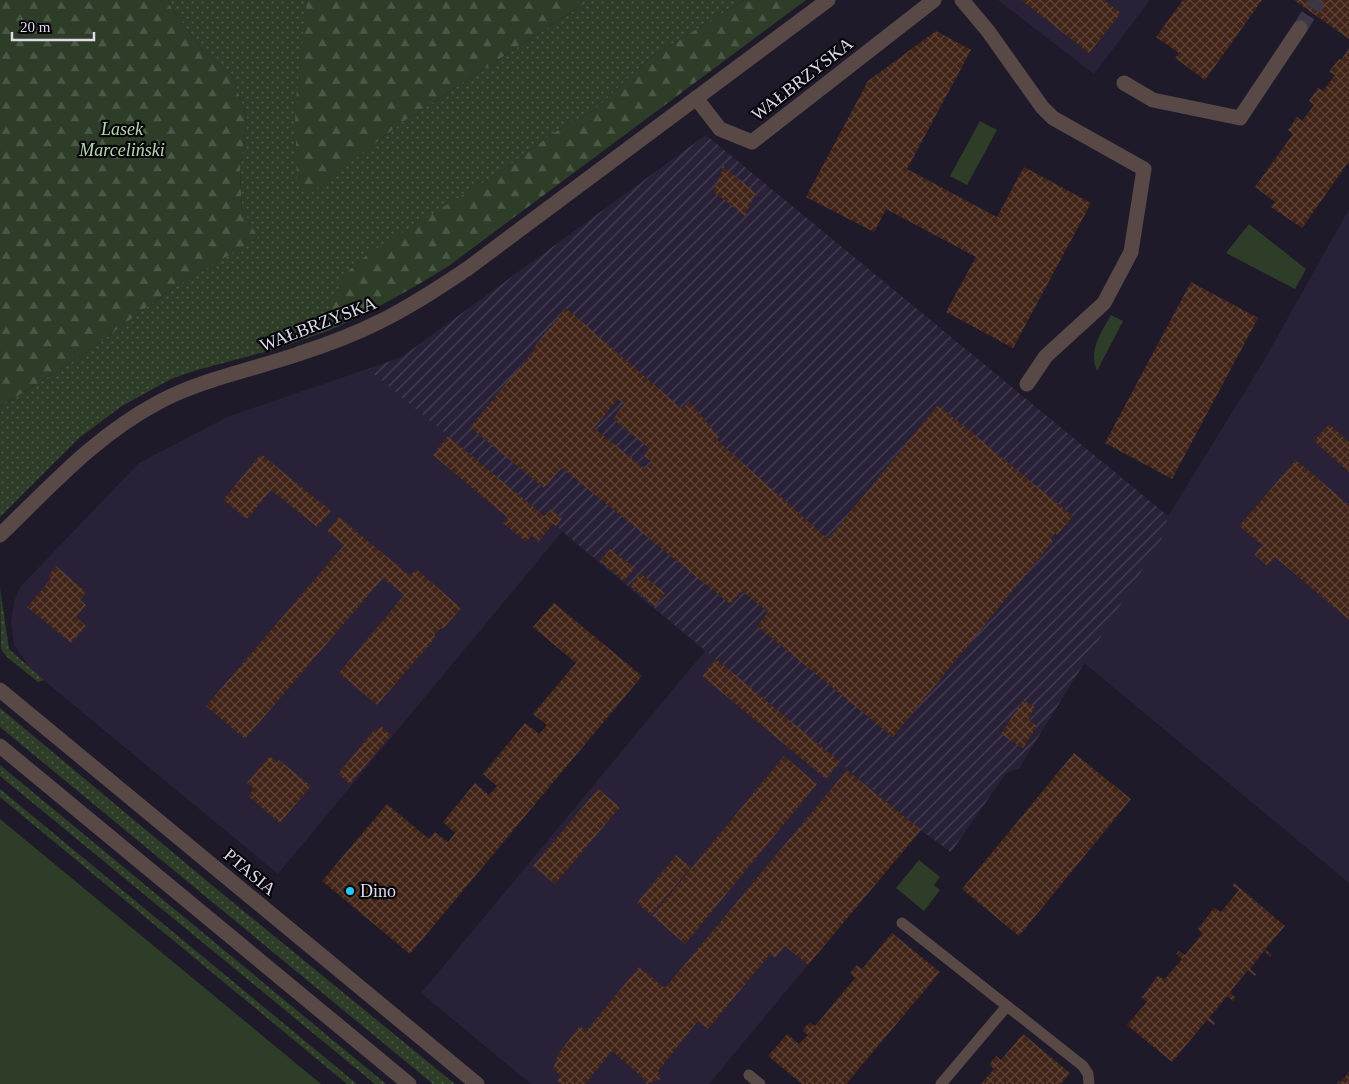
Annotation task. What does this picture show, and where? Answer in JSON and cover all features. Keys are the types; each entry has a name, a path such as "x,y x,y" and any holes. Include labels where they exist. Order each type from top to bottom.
{"street":[{"name":"WAŁBRZYSKA","path":"0,535 90,447 118,426 159,402 177,393 336,341 380,322 426,296 467,269 828,0"},
{"name":"WAŁBRZYSKA","path":"696,98 720,129 752,142 934,0"},
{"path":"962,0 988,31 1048,113 1144,169 1131,252 1104,303 1046,356 1027,384"},
{"path":"1124,83 1153,100 1240,118 1300,28"},
{"name":"PTASIA","path":"0,690 476,1084"},
{"path":"0,746 409,1084"}],"lane":[{"path":"902,923 1082,1066 1088,1074 1089,1084"},
{"path":"941,1084 1007,1006"},
{"path":"749,1075 760,1084"}],"shaded area":[{"path":"998,0 1150,0 1094,74"},
{"path":"706,135 1168,516 1262,364 1349,209 1349,883 1083,662 1019,768 1006,773 951,852 920,830 709,1084 531,1084 421,993 705,651 562,532 278,874 30,669 14,644 11,622 14,602 20,587 139,463 227,417 402,357"},
{"path":"706,135 1168,516 1162,538 1019,768 1006,773 951,852 921,830 368,369 402,357"}],"green space":[{"name":"Lasek Marceliński","path":"0,0 168,0 170,6 201,48 233,77 247,119 240,169 242,208 258,238 170,290 84,354 0,407"},
{"path":"168,0 307,0 304,35 306,196 401,123 590,0 744,0 648,59 597,108 555,132 500,172 330,307 330,330 279,348 171,379 122,406 79,438 0,517 0,407 84,354 170,290 257,238 242,208 240,169 247,119 233,77 201,48 170,6"},
{"path":"307,0 590,0 401,123 306,197 297,178 295,108"},
{"path":"744,0 806,0 450,265 391,300 330,330 330,307 345,274 369,253 500,172 555,132 597,108 648,59"},
{"path":"980,121 997,130 967,185 950,176"},
{"path":"1249,224 1306,269 1295,289 1226,253"},
{"path":"1111,315 1123,321 1097,371 1094,356 1095,349"},
{"path":"0,588 9,649 44,680 38,682 7,657 1,649"},
{"path":"0,708 219,891 455,1084 433,1084 0,727"},
{"path":"0,765 386,1084 375,1084 0,776"},
{"path":"0,789 357,1084 347,1084 0,797"},
{"path":"0,819 321,1084 0,1084"},
{"path":"919,860 940,877 934,885 940,890 924,911 896,888"}],"building":[{"path":"1021,0 1104,0 1121,13 1089,53"},
{"path":"1183,0 1262,0 1205,80 1175,58 1179,53 1156,37"},
{"path":"1294,0 1349,0 1349,39"},
{"path":"936,31 971,50 907,169 997,217 1024,167 1091,203 1013,348 946,312 976,257 886,209 874,232 806,197 868,81"},
{"path":"1349,48 1349,161 1302,228 1271,207 1275,202 1255,187 1293,134 1288,130 1297,117 1302,121 1314,105 1309,101 1318,88 1323,91 1335,75 1329,72 1339,59 1341,60"},
{"path":"768,98 772,103 762,110 759,104"},
{"path":"722,165 758,195 755,194 745,216 713,191 723,169"},
{"path":"1191,282 1258,318 1172,479 1105,443"},
{"path":"566,308 682,409 689,401 719,437 717,440 828,539 938,405 1073,516 1057,535 1055,533 1050,538 1053,541 893,737 757,626 768,612 742,591 730,604 562,468 544,488 470,427 536,348 534,347","holes":["618,399 624,404 613,419 649,448 644,457 652,461 645,469 594,428"]},
{"path":"1329,424 1349,442 1349,472 1314,441"},
{"path":"448,436 544,516 551,509 562,518 556,526 553,524 538,542 532,535 526,542 503,523 508,518 433,455"},
{"path":"261,454 331,511 317,527 271,490 247,519 223,500"},
{"path":"1296,460 1349,505 1349,620 1275,557 1267,566 1254,554 1262,545 1239,526"},
{"path":"339,517 410,576 416,569 461,608 443,629 441,628 434,635 436,637 377,705 339,673 404,595 383,578 245,739 206,706 344,545 327,531"},
{"path":"610,549 635,568 624,581 600,561"},
{"path":"56,566 86,592 80,600 86,605 76,617 86,626 71,643 27,607 51,579 48,576"},
{"path":"640,573 665,593 655,606 630,586"},
{"path":"554,603 642,676 410,954 322,881 387,804 429,839 435,832 448,842 455,833 443,822 475,783 489,795 497,786 483,774 525,723 539,734 547,725 533,714 576,663 533,627"},
{"path":"716,659 840,762 826,779 702,676"},
{"path":"1023,700 1035,707 1028,720 1037,726 1023,748 1001,734"},
{"path":"381,726 391,735 350,784 338,774 375,729 377,731"},
{"path":"1074,753 1131,799 1019,936 962,889"},
{"path":"270,756 277,762 279,760 311,786 280,823 248,796 254,789 247,783"},
{"path":"784,756 817,784 685,944 652,916"},
{"path":"847,770 921,830 808,965 785,946 775,958 770,954 708,1029 698,1021 658,1071 661,1079 646,1084 643,1078 612,1051 585,1084 561,1084 557,1081 561,1076 553,1069 558,1054 580,1026 586,1031 639,967 665,988"},
{"path":"598,789 620,807 555,884 533,866"},
{"path":"676,855 691,867 651,915 637,903"},
{"path":"1234,883 1285,926 1265,949 1272,955 1270,957 1264,951 1250,969 1256,974 1255,976 1248,970 1230,992 1236,998 1233,1001 1227,996 1209,1018 1215,1023 1214,1025 1207,1020 1172,1062 1127,1025 1147,1002 1141,997 1158,975 1164,980 1182,959 1176,954 1179,951 1185,955 1203,933 1198,929 1213,909 1215,908 1221,912 1239,890 1233,886"},
{"path":"892,933 940,972 846,1084 802,1084 768,1056 787,1034 799,1044 808,1035 803,1031 806,1026 810,1022 815,1026 855,978 850,973 857,965 862,969"},
{"path":"1023,1034 1070,1073 1061,1084 981,1084 994,1069 989,1065 996,1056 1001,1060"},
{"path":"1349,1072 1349,1084 1337,1084 1339,1081 1341,1082"}],"tunnel":[{"path":"1300,28 1318,0"}],"place":[{"name":"Dino","path":"350,891"}]}
